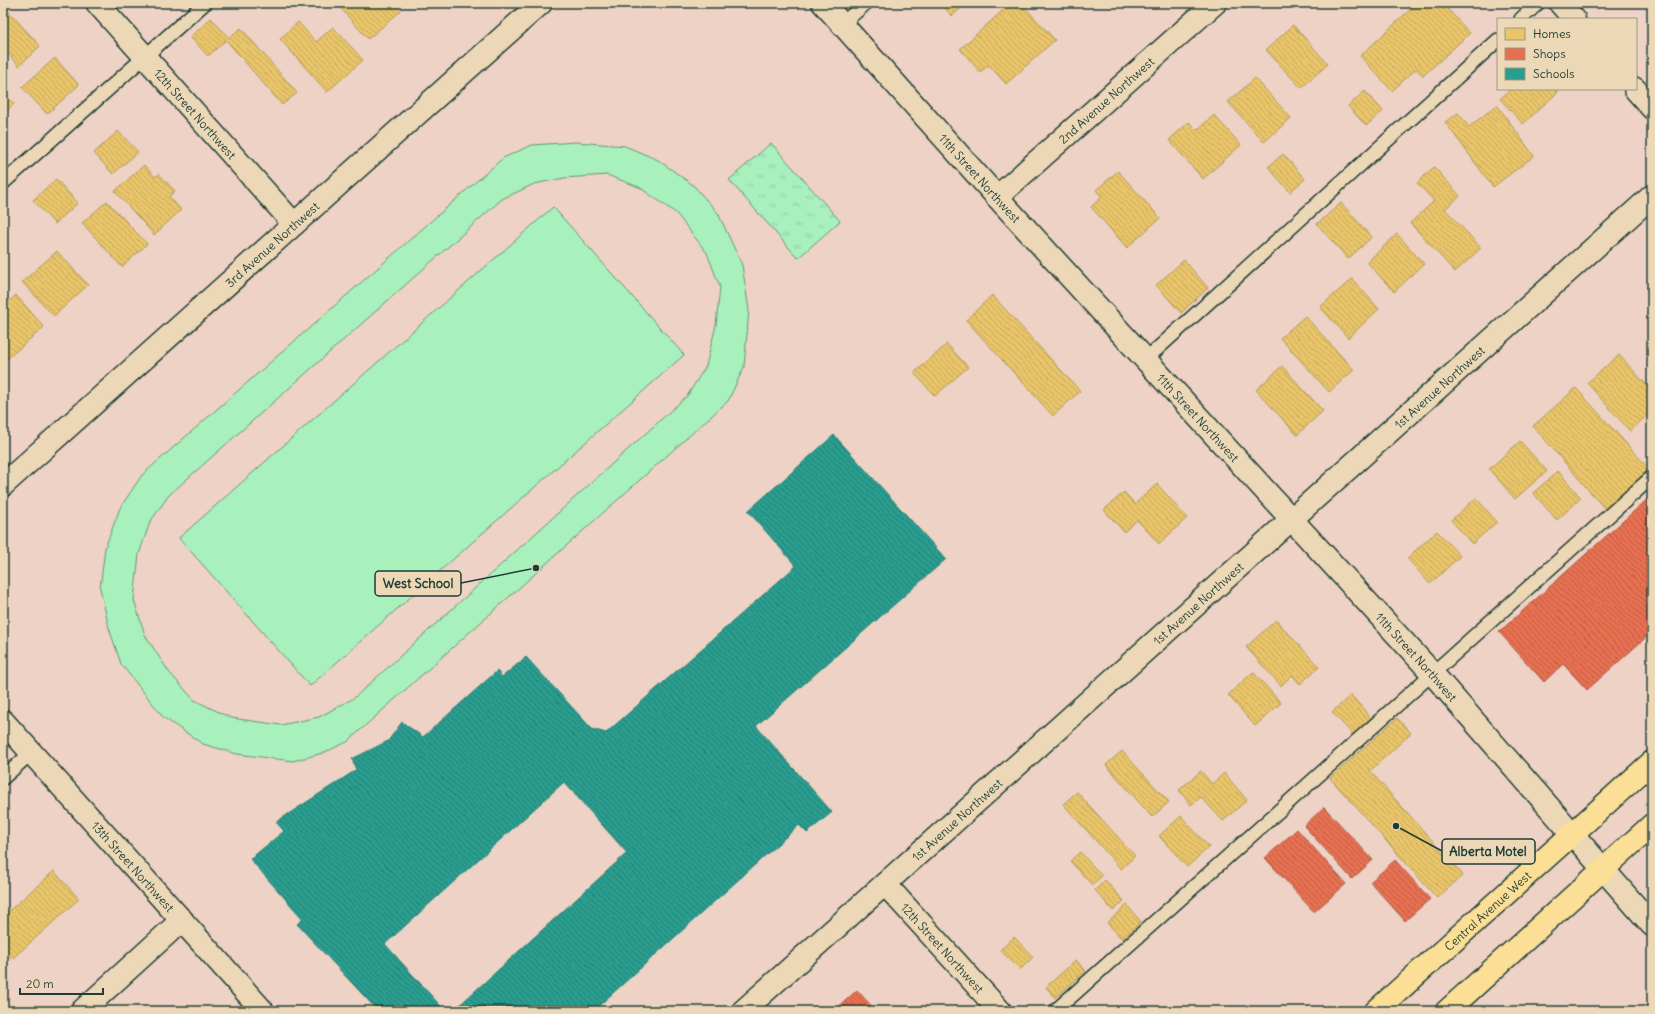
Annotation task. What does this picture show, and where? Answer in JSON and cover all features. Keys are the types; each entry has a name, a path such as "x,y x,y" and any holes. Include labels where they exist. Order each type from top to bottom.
{"highway":[{"name":"Central Avenue West","path":"1376,1011 1652,762"},
{"path":"1447,1011 1652,825"}],"street":[{"name":"12th Street Northwest","path":"97,3 294,224"},
{"name":"3rd Avenue Northwest","path":"3,484 540,3"},
{"name":"11th Street Northwest","path":"823,3 997,197 1432,674 1602,870 1652,925"},
{"name":"2nd Avenue Northwest","path":"997,197 1215,3"},
{"path":"1560,3 1573,18"},
{"path":"1637,90 1652,108"},
{"name":"1st Avenue Northwest","path":"744,1011 1652,196"},
{"name":"13th Street Northwest","path":"3,721 263,1011"},
{"name":"12th Street Northwest","path":"885,884 1000,1011"},
{"path":"82,1011 182,920"}],"lane":[{"path":"3,183 204,3"},
{"path":"842,24 866,3"},
{"path":"1522,18 1538,3"},
{"path":"1145,360 1497,41"},
{"path":"1055,1011 1652,477"},
{"path":"3,778 31,752"}],"green space":[{"path":"576,142 625,146 658,160 693,185 718,213 742,265 749,310 744,367 728,401 347,742 323,753 293,761 237,754 203,744 164,718 121,664 109,628 100,588 105,548 120,508 142,475 503,158 532,145","holes":["607,175 639,187 676,213 707,253 720,287 716,325 706,366 687,396 354,698 319,717 281,725 231,718 194,700 169,672 145,635 134,600 139,554 150,522 169,495 502,199 534,184 564,178"]},
{"path":"771,143 840,221 798,258 729,180"},
{"path":"553,207 684,355 310,686 179,538"}],"building: Homes":[{"path":"336,3 394,3 401,11 368,39"},
{"path":"940,3 967,3 952,16"},
{"path":"1011,3 1021,3 1055,40 1006,84 989,65 980,72 960,49"},
{"path":"1417,3 1442,3 1470,33 1423,76 1416,69 1392,91 1360,56"},
{"path":"3,5 40,46 19,66 3,48"},
{"path":"211,18 229,38 241,28 297,93 282,105 226,40 208,56 190,37"},
{"path":"298,22 316,42 333,27 363,60 327,92 280,39"},
{"path":"1293,25 1328,64 1301,88 1266,50"},
{"path":"55,58 79,85 47,114 22,87"},
{"path":"1255,78 1291,118 1264,142 1228,102"},
{"path":"1510,90 1557,90 1558,92 1523,124 1500,99"},
{"path":"1365,91 1383,111 1366,126 1348,106"},
{"path":"3,92 14,104 3,114"},
{"path":"1497,105 1534,156 1493,187 1445,122 1458,113 1469,127"},
{"path":"1214,115 1241,145 1203,179 1169,140 1189,122 1197,130"},
{"path":"118,131 138,152 113,174 94,153"},
{"path":"1283,154 1305,179 1290,192 1268,167"},
{"path":"144,165 155,177 159,174 175,191 169,196 181,210 154,235 115,191"},
{"path":"1434,167 1460,196 1445,209 1481,248 1455,272 1410,223 1434,201 1417,183"},
{"path":"1118,171 1160,218 1127,248 1091,207 1102,197 1096,190"},
{"path":"56,179 78,203 55,224 33,200"},
{"path":"107,201 147,244 122,267 82,223"},
{"path":"1341,203 1372,237 1348,259 1317,224"},
{"path":"1397,234 1424,264 1394,292 1367,262"},
{"path":"57,251 88,285 54,316 22,282"},
{"path":"1184,260 1208,288 1181,313 1156,285"},
{"path":"1352,279 1379,309 1348,338 1320,307"},
{"path":"16,295 44,327 7,359 3,355 3,307"},
{"path":"992,295 1080,391 1053,416 966,320"},
{"path":"1305,316 1354,370 1329,392 1280,338"},
{"path":"947,344 968,367 935,396 914,373"},
{"path":"1619,355 1652,391 1652,411 1630,431 1587,383"},
{"path":"1282,366 1323,411 1297,435 1256,390"},
{"path":"1576,388 1650,470 1605,509 1533,426"},
{"path":"1520,441 1547,471 1515,499 1489,469"},
{"path":"1558,471 1581,498 1557,520 1533,493"},
{"path":"1157,484 1187,518 1159,544 1137,520 1124,532 1104,510 1124,492 1135,504"},
{"path":"1476,498 1497,522 1472,544 1451,520"},
{"path":"1437,531 1460,556 1430,584 1407,558"},
{"path":"1276,620 1319,667 1300,684 1292,675 1281,686 1246,647"},
{"path":"1253,672 1281,703 1255,726 1228,695"},
{"path":"1351,695 1371,718 1353,735 1332,712"},
{"path":"1397,718 1411,733 1370,771 1463,875 1437,898 1330,778"},
{"path":"1122,751 1169,802 1152,817 1106,765"},
{"path":"1201,771 1212,784 1224,773 1247,800 1223,821 1201,797 1191,805 1179,790"},
{"path":"1077,792 1135,856 1121,869 1063,804"},
{"path":"1181,816 1209,847 1187,867 1159,836"},
{"path":"1080,852 1102,876 1092,885 1070,861"},
{"path":"54,871 79,899 12,959 3,948 3,916"},
{"path":"1105,880 1124,901 1113,911 1095,890"},
{"path":"1127,905 1141,922 1122,939 1107,923"},
{"path":"1014,937 1033,957 1020,970 1000,950"},
{"path":"1076,960 1086,971 1055,998 1046,987"}],"building: Shops":[{"path":"1652,495 1652,587 1647,591 1652,597 1652,632 1587,690 1563,664 1544,682 1499,632"},
{"path":"1324,807 1373,860 1352,879 1304,826"},
{"path":"1297,829 1346,884 1314,912 1265,858"},
{"path":"1395,860 1430,899 1405,921 1370,882"},
{"path":"857,990 876,1011 834,1011"}],"building: Schools":[{"path":"834,435 946,559 756,726 832,812 807,833 799,825 593,1011 453,1011 627,853 564,782 385,944 445,1011 378,1011 297,924 303,919 250,859 284,831 276,822 356,770 352,759 388,741 402,722 423,737 497,671 502,677 526,657 592,729 606,733 796,566 748,511"}],"place":[{"name":"West School","path":"536,568"},
{"name":"Alberta Motel","path":"1396,826"}]}
